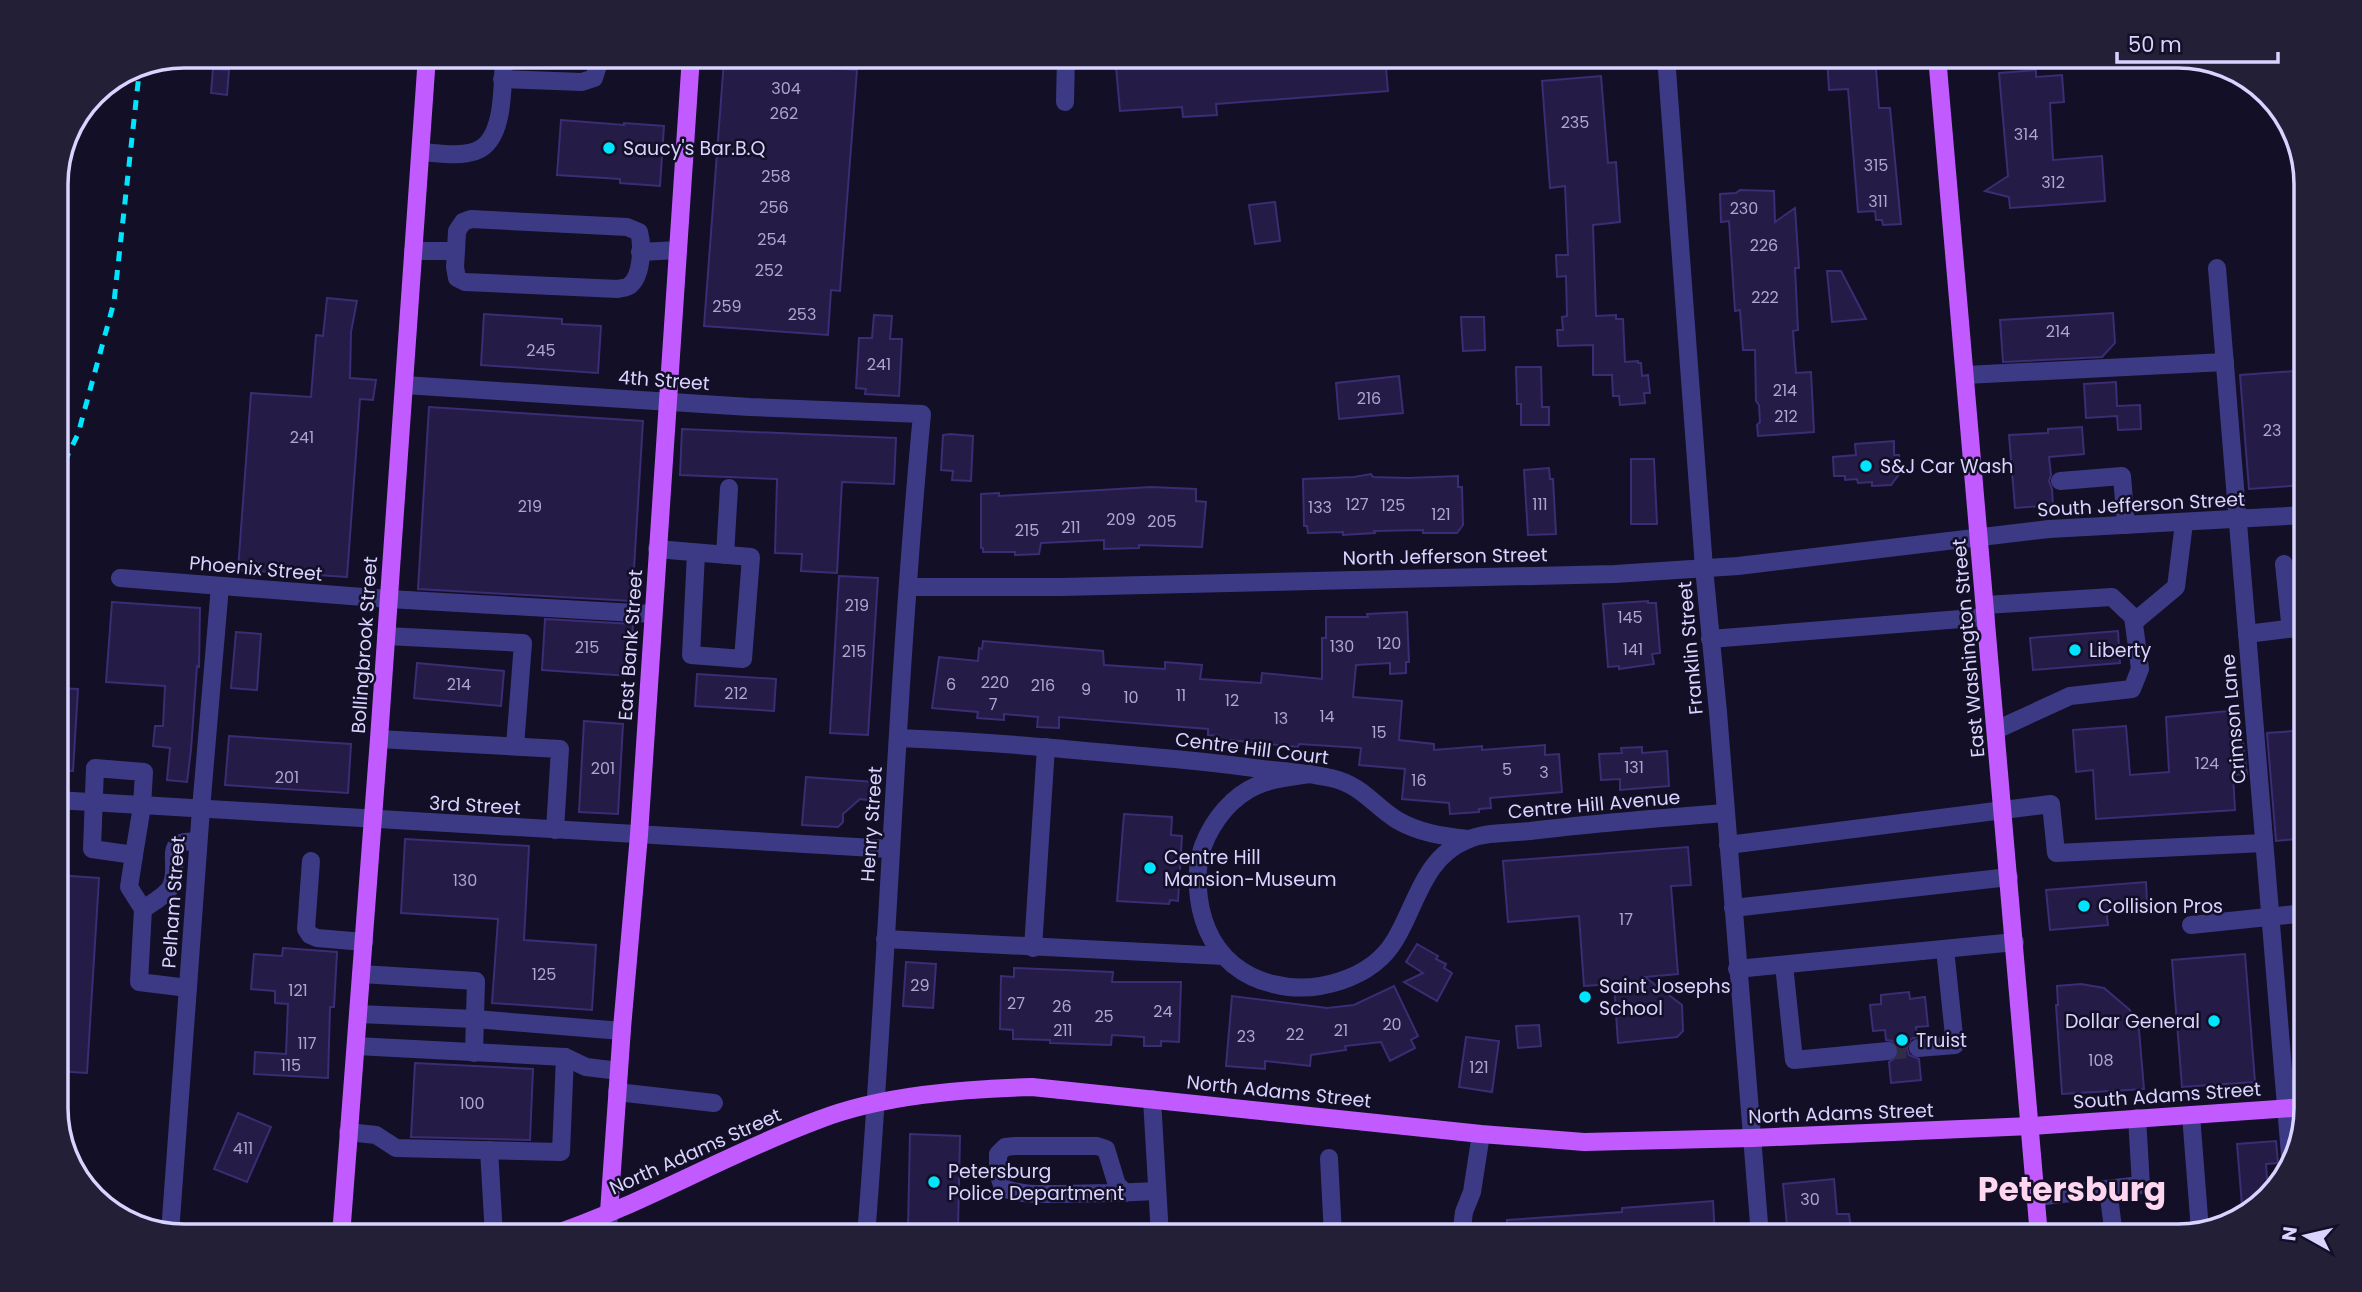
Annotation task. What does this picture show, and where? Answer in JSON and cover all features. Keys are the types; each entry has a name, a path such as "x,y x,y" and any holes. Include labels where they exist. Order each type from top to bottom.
{"main road":[{"name":"Bollingbrook Street","path":"342,1224 426,68"},
{"name":"East Bank Street","path":"609,1212 639,835 690,68"},
{"name":"East Washington Street","path":"1938,68 2038,1224"},
{"name":"North Adams Street","path":"579,1224 819,1119 876,1104 959,1090 1032,1087 1480,1135 1584,1142 2031,1126"},
{"name":"South Adams Street","path":"2031,1126 2294,1107"}],"street":[{"path":"421,152 454,154 477,151 493,137 500,110 503,68"},
{"path":"502,79 582,82 594,78 598,68"},
{"path":"1066,68 1066,102"},
{"name":"Franklin Street","path":"1667,68 1704,568 1759,1224"},
{"path":"471,219 627,227 639,232 641,240 638,277 628,287 618,289 465,282 457,278 454,267 456,251 457,231 463,222 471,219"},
{"path":"640,252 678,250"},
{"path":"413,251 456,251"},
{"name":"Crimson Lane","path":"2217,268 2289,1141"},
{"path":"1965,375 2225,362"},
{"name":"4th Street","path":"404,385 668,402 922,414"},
{"name":"Henry Street","path":"867,1224 922,414"},
{"path":"2060,481 2122,476 2126,526"},
{"path":"725,555 729,488"},
{"name":"South Jefferson Street","path":"1979,537 2049,529 2294,516"},
{"path":"2134,622 2176,587 2184,523"},
{"name":"North Jefferson Street","path":"909,587 1061,587 1615,574 1738,566 1979,537"},
{"path":"657,550 751,557 743,659 691,655 696,553"},
{"path":"2284,564 2290,622 2287,629"},
{"name":"Phoenix Street","path":"120,578 389,599 653,614"},
{"name":"Pelham Street","path":"171,1223 198,842 220,586"},
{"path":"1710,639 2112,597 2133,617 2140,669 2132,689 2070,696 1996,730"},
{"path":"2247,634 2294,629"},
{"path":"386,636 523,643 515,746"},
{"path":"379,738 560,749 555,830"},
{"name":"Centre Hill Court","path":"898,738 970,740 1310,774 1355,787 1394,818 1414,829 1468,839"},
{"path":"1033,948 1046,747"},
{"path":"134,855 92,849 95,768 144,772 142,806 130,887 144,909 139,982 188,988"},
{"path":"1310,774 1259,784 1239,796 1222,812 1208,832 1200,854 1199,899 1206,928 1224,956 1241,971 1261,981 1287,988 1311,988 1334,984 1356,974 1379,958 1394,942 1427,873 1445,852 1468,839"},
{"name":"3rd Street","path":"68,801 891,849"},
{"path":"1728,845 2051,804 2056,853 2264,843"},
{"name":"Centre Hill Avenue","path":"1468,839 1576,825 1725,813"},
{"path":"144,909 168,891 172,883 175,848 178,843 184,840 198,842"},
{"path":"311,861 306,929 310,935 317,938 364,942"},
{"path":"1733,908 2009,877"},
{"path":"2191,925 2294,914"},
{"path":"885,939 1224,956"},
{"path":"1737,970 2015,942"},
{"path":"1918,1048 1955,1045 1945,948"},
{"path":"1784,965 1794,1060 1888,1051"},
{"path":"361,974 476,981 474,1053"},
{"path":"358,1014 475,1019 622,1031"},
{"path":"356,1046 565,1057 586,1067 619,1071"},
{"path":"348,1132 376,1135 396,1148 561,1152 565,1057"},
{"path":"617,1092 714,1102"},
{"path":"1152,1099 1159,1224"},
{"path":"2191,1115 2199,1222"},
{"path":"2036,1197 2141,1185 2137,1118"},
{"path":"1462,1224 1472,1192 1480,1135"},
{"path":"1126,1193 1117,1185 1106,1149 1097,1146 1015,1146 1005,1147 998,1154 998,1173 1003,1188 1017,1194 1126,1193 1157,1191"},
{"path":"489,1150 493,1224"},
{"path":"1329,1158 1332,1224"},
{"path":"2108,1189 2112,1224"},
{"name":"East Bank Street","path":"608,1224 609,1212"}],"building":[{"path":"723,68 857,70 840,291 831,290 828,335 704,326"},
{"path":"1116,68 1386,68 1388,91 1216,104 1217,115 1183,117 1182,107 1120,111"},
{"path":"1828,68 1876,68 1879,108 1890,108 1901,224 1883,225 1882,220 1876,220 1875,211 1858,212 1848,89 1829,90"},
{"path":"213,69 229,70 227,95 211,93"},
{"path":"2036,70 2036,77 2062,75 2064,102 2050,103 2053,160 2102,156 2105,201 2010,208 2009,197 1985,191 2008,176 1999,73"},
{"path":"1601,76 1608,163 1616,162 1620,222 1593,225 1596,316 1616,315 1616,319 1623,319 1625,362 1638,361 1641,363 1642,376 1648,375 1650,393 1644,393 1645,403 1620,405 1619,396 1613,396 1612,375 1593,375 1593,345 1558,346 1557,330 1563,330 1562,317 1567,316 1566,276 1557,277 1556,255 1568,255 1565,186 1550,188 1542,81"},
{"path":"561,120 664,126 660,186 620,183 620,179 557,175"},
{"path":"1740,190 1774,191 1775,222 1795,208 1799,268 1795,268 1798,330 1793,331 1796,373 1811,372 1814,432 1758,436 1757,425 1760,422 1759,405 1756,401 1755,350 1743,350 1740,310 1735,311 1729,221 1721,222 1720,194 1736,193"},
{"path":"1275,202 1280,241 1255,244 1249,205"},
{"path":"1827,271 1841,271 1866,319 1832,322"},
{"path":"327,298 357,301 351,332 350,378 376,380 373,400 360,399 347,577 238,570 251,393 311,397 316,335 323,336"},
{"path":"2113,313 2115,343 2102,357 2003,362 2000,320"},
{"path":"484,314 562,319 562,324 601,326 598,373 481,365"},
{"path":"874,315 892,316 890,339 902,339 899,396 865,394 866,389 856,388 859,338 872,338"},
{"path":"1461,317 1484,317 1485,350 1463,351"},
{"path":"1516,367 1541,367 1542,407 1549,407 1549,425 1521,425 1521,404 1517,404"},
{"path":"2294,371 2294,486 2249,489 2240,375"},
{"path":"1399,376 1403,413 1339,419 1336,383"},
{"path":"2116,382 2117,406 2140,405 2141,429 2118,430 2117,416 2086,418 2084,384"},
{"path":"429,407 643,421 632,601 418,589"},
{"path":"2082,427 2084,454 2049,457 2053,505 2015,508 2009,435 2048,433 2048,429"},
{"path":"682,429 896,438 894,484 842,482 837,573 801,571 802,554 775,553 777,479 680,475"},
{"path":"943,435 973,436 971,481 952,480 953,471 941,470"},
{"name":"S&J Car Wash","path":"1894,441 1894,455 1899,455 1900,473 1891,485 1872,486 1872,482 1858,483 1857,479 1845,480 1845,476 1834,476 1833,457 1856,455 1855,444"},
{"path":"1631,459 1654,459 1657,524 1631,524"},
{"path":"1549,468 1550,479 1553,479 1556,534 1528,535 1524,470"},
{"path":"1371,474 1373,477 1408,478 1458,476 1458,487 1462,487 1463,525 1457,533 1423,533 1423,530 1343,535 1343,532 1308,533 1307,526 1304,526 1303,479"},
{"path":"1151,487 1196,489 1196,501 1206,502 1202,547 1139,545 1139,548 1104,549 1104,540 1041,543 1039,554 983,552 981,548 981,494 999,493 999,496"},
{"path":"839,576 878,578 868,735 830,733"},
{"path":"1648,601 1656,603 1660,653 1652,654 1654,664 1619,669 1619,666 1608,667 1603,604"},
{"path":"112,602 200,608 199,667 197,666 187,782 167,780 170,748 153,746 155,726 163,726 165,686 106,682"},
{"path":"1407,612 1409,662 1406,662 1406,673 1390,674 1390,663 1356,665 1353,697 1402,701 1399,740 1434,744 1434,750 1482,746 1482,750 1545,745 1545,755 1559,754 1562,792 1490,798 1491,808 1479,809 1479,812 1450,814 1449,803 1402,799 1405,769 1359,765 1361,748 1299,744 1298,747 1219,739 1219,736 1208,735 1208,729 1059,717 1059,728 1037,727 1038,717 1004,714 1004,720 977,718 978,712 932,708 939,657 978,661 979,648 982,649 983,641 1103,651 1104,665 1165,669 1165,662 1202,665 1200,679 1261,683 1262,673 1322,679 1322,638 1326,638 1326,617 1368,617 1367,614"},
{"path":"545,619 633,624 630,676 542,670"},
{"name":"Liberty","path":"2118,631 2120,663 2033,670 2030,638"},
{"path":"236,632 261,634 257,690 231,688"},
{"path":"417,663 504,671 501,706 414,698"},
{"path":"697,674 776,679 774,711 695,706"},
{"path":"68,689 78,689 73,771 68,771"},
{"path":"2239,710 2247,774 2233,775 2235,810 2096,819 2093,770 2076,772 2073,730 2126,726 2130,775 2169,772 2166,717"},
{"path":"584,721 623,724 618,814 579,812"},
{"path":"2294,731 2294,839 2276,841 2267,733"},
{"path":"229,736 351,744 348,793 225,785"},
{"path":"1642,747 1642,753 1667,751 1669,786 1620,790 1620,779 1601,780 1599,754 1622,753 1621,748"},
{"path":"806,777 874,782 873,794 866,800 860,799 843,814 843,822 838,827 802,825"},
{"name":"Centre Hill Mansion-Museum","path":"1124,814 1172,817 1171,835 1182,836 1178,901 1170,900 1169,904 1117,901"},
{"path":"405,839 529,846 524,940 596,945 592,1010 492,1003 498,919 401,913"},
{"path":"1688,847 1691,885 1671,886 1678,974 1645,977 1682,1005 1683,1031 1677,1037 1618,1043 1614,984 1584,986 1579,916 1508,922 1503,861"},
{"path":"68,876 99,878 87,1073 68,1072"},
{"name":"Collision Pros","path":"2146,882 2147,902 2121,904 2121,908 2106,909 2108,925 2050,930 2046,890"},
{"path":"1417,944 1438,956 1436,959 1446,964 1444,968 1452,973 1437,1001 1404,982 1423,973 1406,962"},
{"path":"283,948 337,952 334,1007 330,1007 328,1078 254,1074 255,1052 286,1054 288,1004 275,1003 275,991 251,989 254,954 282,956"},
{"name":"Dollar General","path":"2245,954 2255,1082 2182,1087 2172,960"},
{"path":"906,962 936,964 933,1008 903,1006"},
{"path":"1014,968 1113,972 1112,982 1181,982 1179,1042 1161,1041 1161,1046 1144,1046 1144,1037 1112,1035 1111,1045 1013,1039 1013,1030 1000,1029 1001,976 1014,977"},
{"path":"2081,984 2104,988 2130,1010 2139,1030 2144,1089 2062,1094 2057,986"},
{"path":"1394,986 1418,1036 1411,1040 1415,1048 1390,1061 1381,1042 1345,1046 1346,1050 1311,1055 1310,1066 1265,1061 1265,1069 1226,1066 1232,996 1327,1008 1354,1005"},
{"name":"Truist","path":"1909,992 1910,999 1925,997 1928,1026 1916,1027 1917,1037 1911,1039 1907,1048 1909,1055 1919,1059 1921,1080 1891,1083 1889,1062 1898,1056 1899,1049 1893,1041 1886,1040 1885,1030 1873,1031 1870,1005 1881,1004 1881,995"},
{"path":"1539,1025 1541,1046 1518,1048 1516,1026"},
{"path":"1466,1037 1499,1041 1492,1092 1459,1087"},
{"path":"415,1063 533,1069 530,1140 411,1137"},
{"path":"238,1113 271,1127 247,1182 214,1169"},
{"name":"Petersburg Police Department","path":"910,1134 960,1136 958,1224 908,1224"},
{"path":"2276,1141 2278,1163 2266,1164 2267,1181 2242,1204 2237,1144"},
{"path":"1834,1179 1837,1214 1849,1214 1850,1224 1787,1224 1783,1184"},
{"path":"1713,1201 1714,1224 1507,1224 1507,1220 1622,1212 1622,1208"}],"tunnel":[{"path":"1888,1051 1918,1048"}],"railway":[{"path":"68,454 78,434 114,302 139,78"}],"place":[{"name":"Saucy's Bar.B.Q","path":"609,148"},
{"name":"S&J Car Wash","path":"1866,466"},
{"name":"Liberty","path":"2075,650"},
{"name":"Centre Hill Mansion-Museum","path":"1150,868"},
{"name":"Collision Pros","path":"2084,906"},
{"name":"Saint Josephs School","path":"1585,997"},
{"name":"Dollar General","path":"2214,1021"},
{"name":"Truist","path":"1902,1040"},
{"name":"Petersburg Police Department","path":"934,1182"}],"district":[{"name":"Petersburg","path":"2072,1189"}]}
